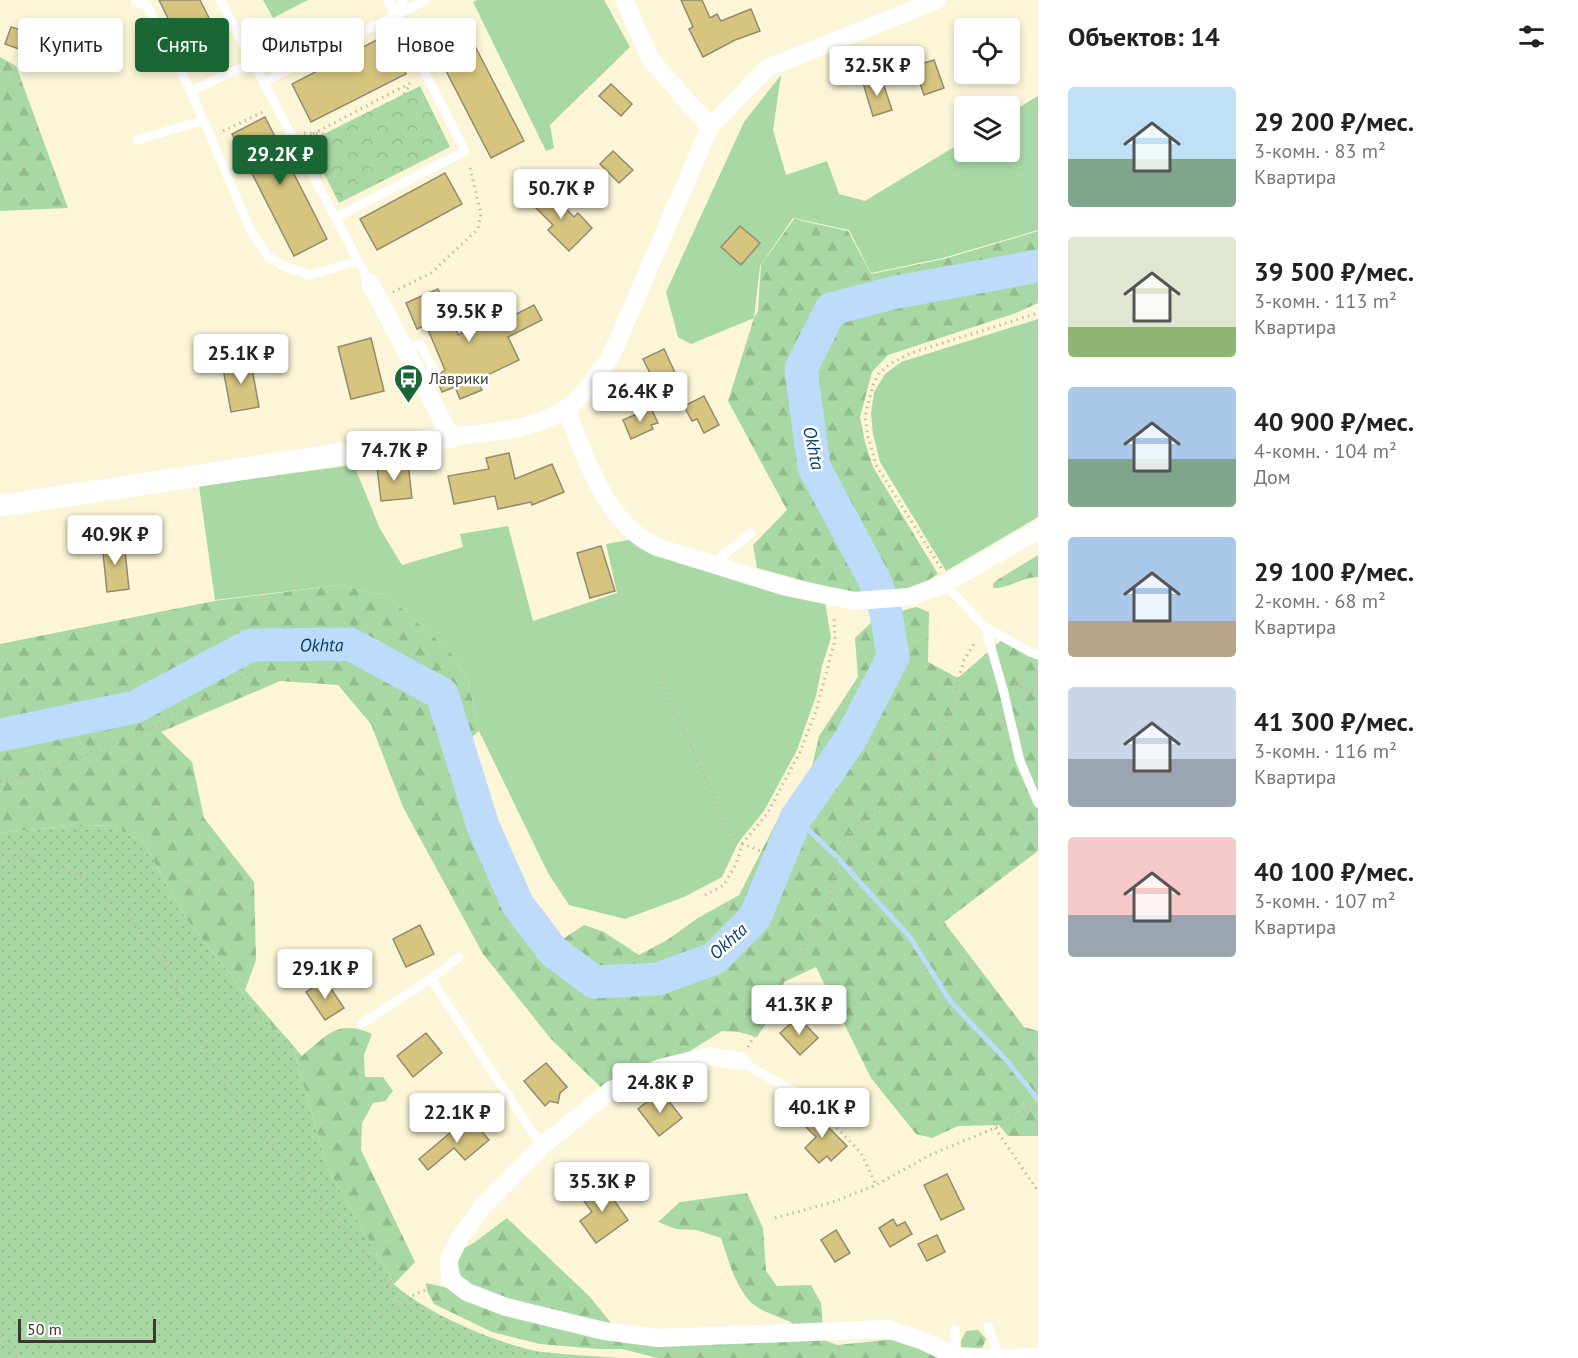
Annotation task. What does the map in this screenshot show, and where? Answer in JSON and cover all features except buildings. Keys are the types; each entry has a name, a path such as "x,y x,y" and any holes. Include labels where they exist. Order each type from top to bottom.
{"street":[{"path":"624,0 651,60 710,127"},
{"path":"0,506 452,437 539,422 566,409 591,384 612,356 710,127 767,68 937,0"},
{"path":"374,291 452,437"},
{"path":"566,409 603,493 630,531 645,542 657,547 786,587 855,602 909,597 948,583 1038,530"},
{"path":"740,1061 709,1056 660,1068 611,1090 542,1146 482,1207 459,1239 449,1260 450,1279 467,1292 506,1307 604,1331 658,1338 888,1329 956,1356 999,1358"},
{"path":"1005,1358 1038,1357"}],"lane":[{"path":"220,0 241,39"},
{"path":"335,218 465,151 388,0"},
{"path":"395,14 403,0"},
{"path":"264,82 426,0"},
{"path":"135,1 147,6 191,91 250,229 267,255 283,266 310,275 358,261"},
{"path":"191,91 241,68"},
{"path":"258,72 374,291"},
{"path":"137,140 204,120"},
{"path":"712,564 752,533"},
{"path":"948,583 986,627 1038,655"},
{"path":"986,627 1020,761 1038,803"},
{"path":"362,1023 431,979 459,957"},
{"path":"431,979 542,1146"},
{"path":"740,1061 789,1089 809,1097"},
{"path":"988,1326 999,1358"},
{"path":"955,1329 956,1356"}],"path":[{"path":"313,134 410,83"},
{"path":"211,137 276,106"},
{"path":"374,291 431,273 478,229 481,214 465,151"},
{"path":"948,583 876,465 865,416 869,399 879,373 890,364 922,350 1038,313"},
{"path":"705,895 724,885 736,864 742,844 767,814 801,752 816,711 835,639 830,596"},
{"path":"740,1061 784,975 826,915 837,857 846,837 867,816 911,787 933,762 964,660 986,627"},
{"path":"0,782 42,772 175,719 252,671"},
{"path":"1000,676 1029,690 1038,690"},
{"path":"660,680 727,825 738,843 764,852"},
{"path":"0,858 28,858 77,874 122,907 164,957 180,1002 223,1084 291,1168 363,1249 400,1301"},
{"path":"809,1097 861,1153 876,1185"},
{"path":"775,1218 833,1202 876,1185 930,1155 995,1128 1038,1105"},
{"path":"995,1128 1038,1191"},
{"path":"325,1358 400,1301 450,1279"},
{"path":"0,1337 19,1358"}],"green space":[{"path":"263,0 308,0 273,18"},
{"path":"477,0 604,0 630,47 550,125 554,148 546,151 473,2"},
{"path":"0,57 16,66 68,208 0,211"},
{"path":"781,75 773,130 786,175 827,161 839,194 865,201 954,147 954,162 1020,162 1020,107 1038,96 1038,230 943,258 871,273 849,230 793,218 760,266 754,318 691,344 678,337 666,292 744,122"},
{"path":"420,86 450,147 339,203 308,142"},
{"path":"794,219 848,231 871,274 944,259 1038,231 1038,303 1016,313 888,355 872,372 860,417 873,467 938,574 917,587 856,595 757,568 753,545 787,510 728,401 758,311 761,265"},
{"path":"1038,319 1038,517 946,571 880,462 871,414 874,392 885,374 901,362"},
{"path":"354,465 380,529 402,565 463,547 460,534 508,526 533,621 617,593 606,544 634,539 651,554 825,602 831,638 816,696 797,750 764,811 738,843 722,877 684,897 625,919 569,905 548,873 479,731 468,680 450,651 388,596 339,585 215,600 199,486"},
{"path":"1038,555 1038,577 993,588 997,580"},
{"path":"339,585 388,596 450,651 468,680 479,731 447,758 459,754 481,827 515,907 563,939 584,925 604,932 639,955 739,895 777,821 811,771 819,736 858,677 855,638 876,618 916,607 929,612 928,662 958,678 1005,637 1038,653 1038,851 944,922 1024,1027 1038,1031 1038,1136 1008,1136 999,1125 958,1126 932,1138 916,1134 871,1078 816,967 784,982 773,1012 757,1037 739,1032 722,1031 613,1099 551,1039 483,954 403,807 371,724 338,685 280,681 161,732 192,762 204,818 254,882 256,960 245,990 302,1056 334,1031 350,1028 372,1034 364,1055 365,1077 383,1077 393,1091 385,1101 373,1103 362,1123 361,1150 415,1262 394,1284 327,1167 292,1045 250,1006 234,979 185,917 143,842 114,826 77,825 0,833 0,644 214,601"},
{"path":"77,825 114,826 143,842 185,917 234,979 250,1006 292,1045 327,1167 394,1284 407,1295 444,1317 507,1343 543,1352 621,1358 0,1358 0,833"},
{"path":"747,1193 763,1228 766,1271 777,1286 811,1285 821,1303 824,1340 837,1345 906,1338 950,1358 658,1358 622,1349 540,1344 492,1332 434,1304 427,1291 426,1283 466,1292 454,1254 475,1242 507,1218 589,1296 617,1330 799,1338 791,1322 760,1309 745,1296 735,1277 721,1238 696,1230 676,1229 658,1222 680,1202"},
{"path":"978,1330 986,1339 978,1358 961,1356 961,1341 966,1331"}],"waterway":[{"name":"Okhta","path":"0,735 135,707 251,645 350,644 442,694 483,826 518,905 553,951 594,982 658,979 715,958 755,917 796,818 850,740 893,657 886,613 875,581 814,467 801,369 831,309 892,293 1038,266"},
{"path":"796,818 837,857 909,936 951,1002 1008,1062 1038,1100"}],"place":[{"name":"Лаврики","path":"408,404"}]}
